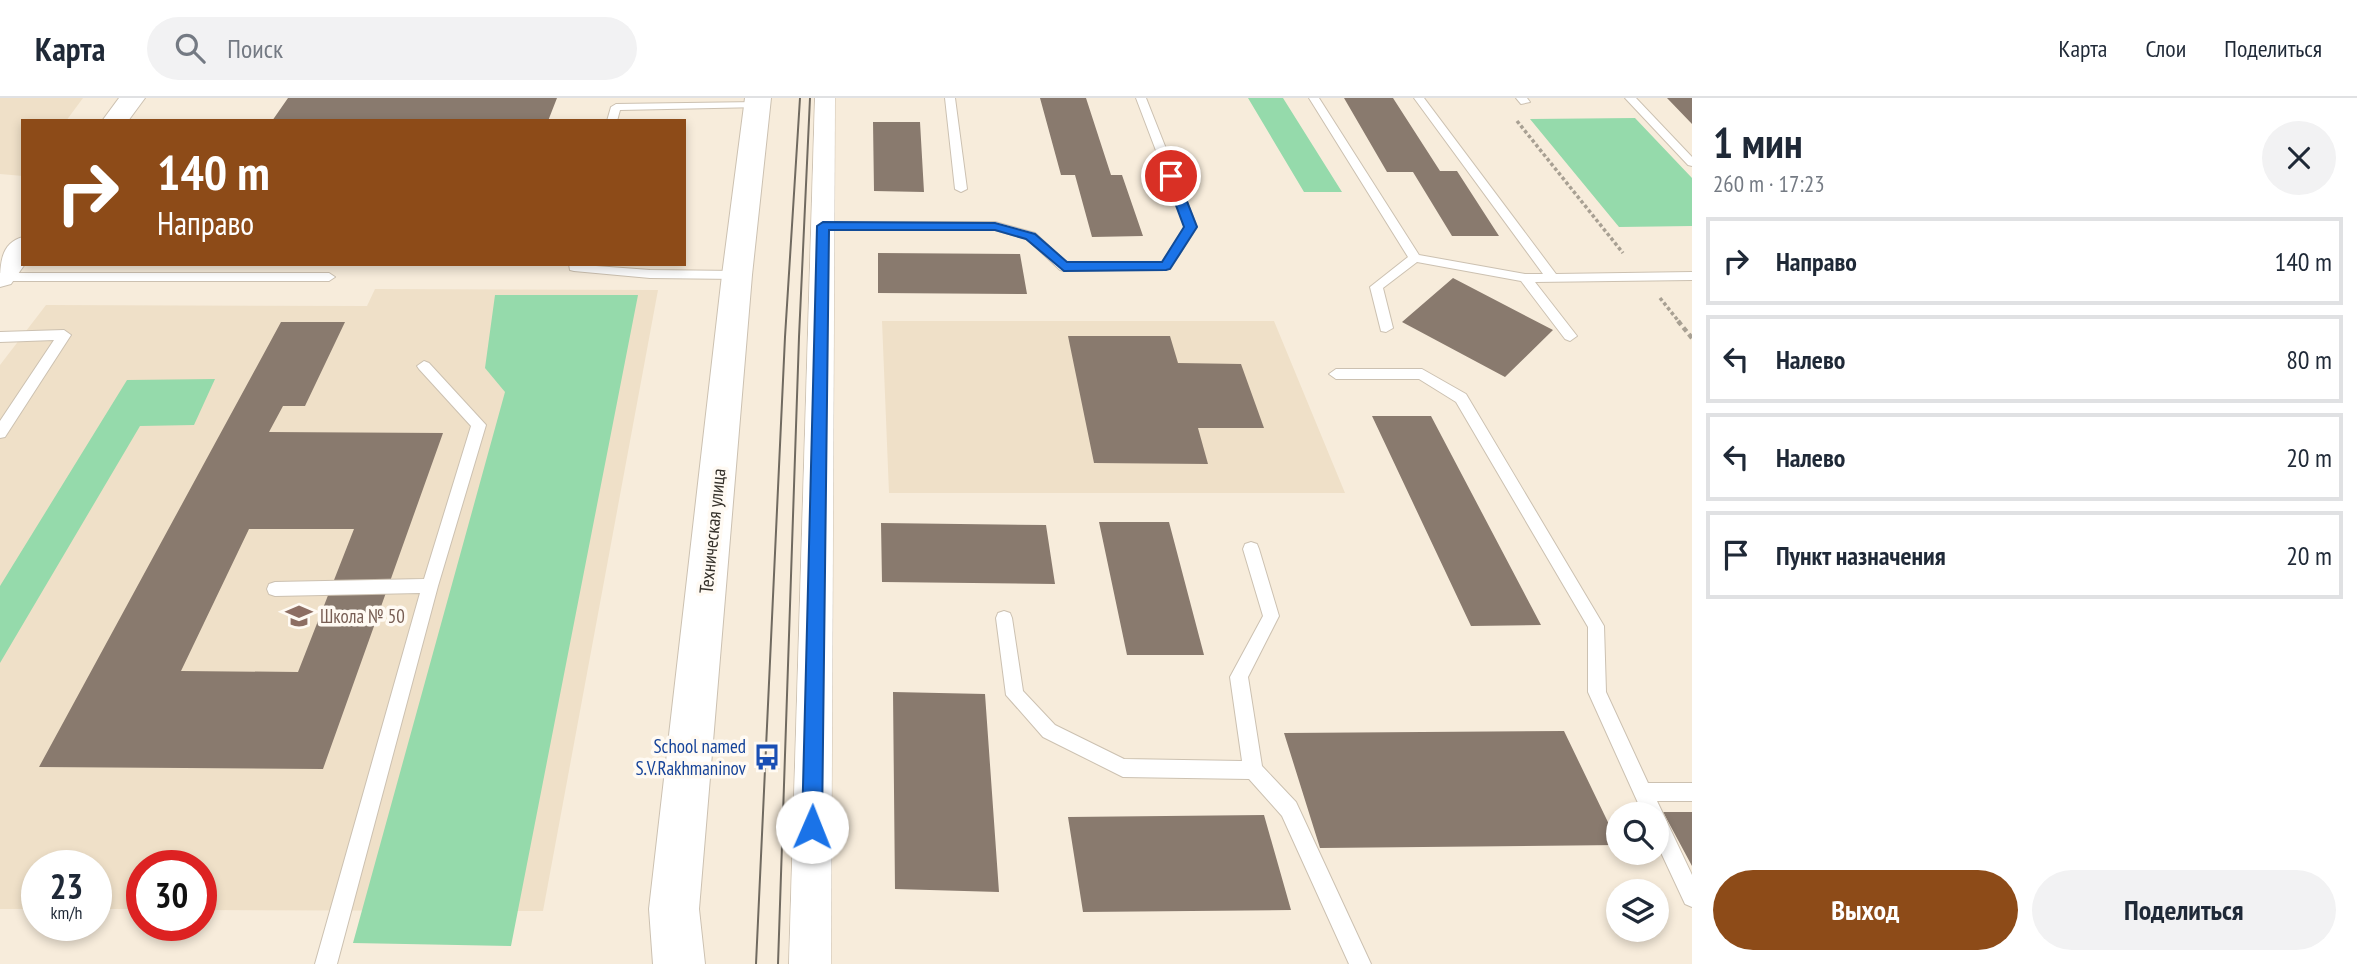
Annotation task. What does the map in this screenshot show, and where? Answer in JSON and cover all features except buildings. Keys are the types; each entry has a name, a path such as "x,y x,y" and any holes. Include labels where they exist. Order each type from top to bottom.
{"main road":[{"path":"117,119 132,98"},
{"name":"Техническая улица","path":"679,964 674,909 737,275 757,101"},
{"path":"0,277 21,249"}],"street":[{"path":"810,964 825,98"}],"lane":[{"path":"950,98 961,189"},
{"path":"823,226 995,226 1031,236 1064,267 1166,266 1191,227 1141,98"},
{"path":"1314,98 1415,258"},
{"path":"1419,98 1552,277"},
{"path":"1630,98 1692,163"},
{"path":"613,119 616,107 757,101"},
{"path":"1386,328 1376,287 1415,258 1525,278 1692,276"},
{"path":"574,266 650,274 737,275"},
{"path":"0,277 329,277"},
{"path":"1525,278 1570,336"},
{"path":"0,337 64,335 0,433"},
{"path":"326,964 430,586 480,425 424,366"},
{"path":"1336,373 1422,374 1461,398 1596,626 1597,692 1648,802"},
{"path":"1251,549 1271,616 1239,677 1253,770 1289,809 1360,964"},
{"path":"275,589 430,586"},
{"path":"1003,618 1015,695 1049,731 1123,768 1253,770"},
{"path":"1643,792 1692,792"},
{"path":"1669,848 1692,897"}],"path":[{"path":"1515,119 1692,338"}],"shaded area":[{"path":"0,98 83,98 67,119 21,119 21,176 0,174"},
{"name":"Школа № 50","path":"375,289 658,290 543,911 217,910 217,850 126,850 126,909 112,909 112,850 21,850 21,909 0,909 0,365 46,305 367,306"},
{"path":"882,321 1274,321 1345,493 889,493"}],"green space":[{"path":"1248,98 1283,98 1342,192 1304,192"},
{"path":"1635,118 1692,178 1692,226 1619,227 1530,119"},
{"path":"495,295 638,295 511,946 353,943 505,392 485,368"},
{"path":"215,379 194,425 140,426 0,663 0,586 127,380"}],"tram line":[{"path":"756,964 785,337 800,98"},
{"path":"778,964 799,337 810,98"}],"place":[{"name":"Школа № 50","path":"299,616"},
{"name":"School named S.V.Rakhmaninov","path":"767,757"}],"route":[{"path":"812,827 823,226 995,226 1031,236 1064,267 1166,266 1191,227 1171,176"}]}
